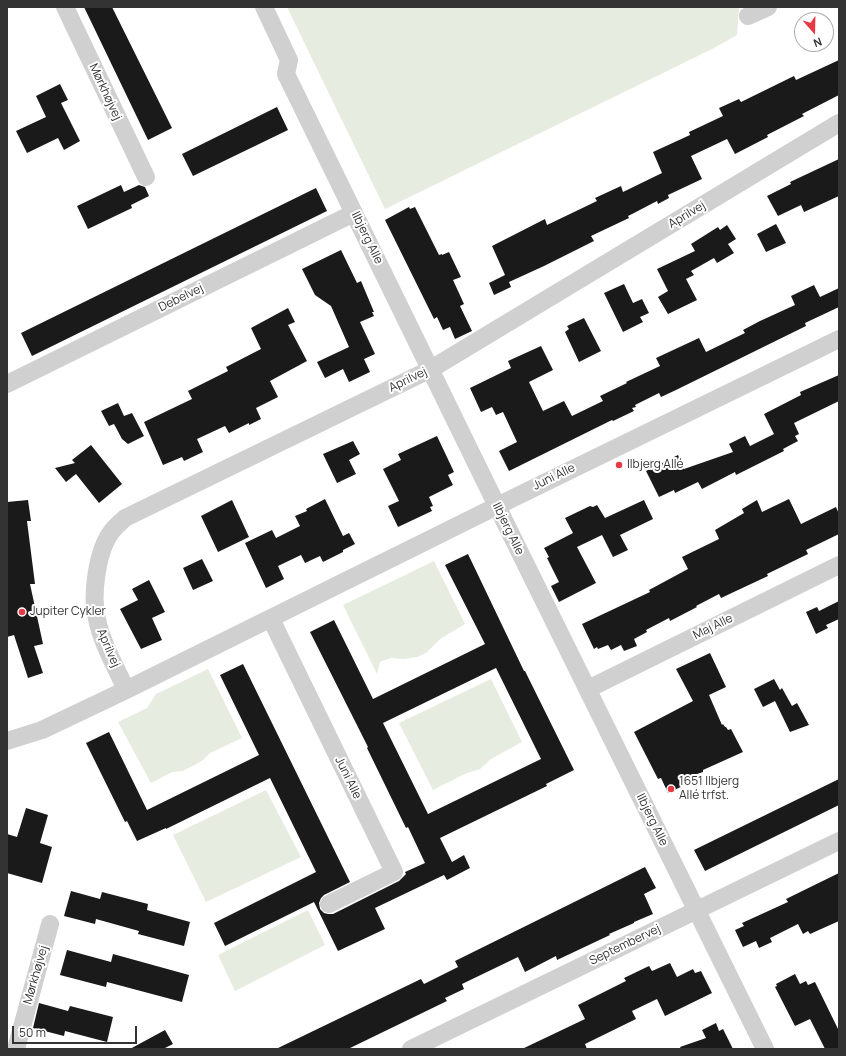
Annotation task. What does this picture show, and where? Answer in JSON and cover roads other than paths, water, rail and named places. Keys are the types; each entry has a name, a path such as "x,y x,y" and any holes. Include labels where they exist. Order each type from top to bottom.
{"street":[{"name":"Mørkhøjvej","path":"65,7 146,177"},
{"name":"Ilbjerg Alle","path":"264,7 289,60 286,74 431,369 496,506 588,688 765,1049"},
{"path":"748,16 768,7"},
{"name":"Aprilvej","path":"126,690 102,637 97,620 94,599 97,573 102,551 112,532 125,518 431,369 839,123"},
{"name":"Debelvej","path":"7,384 354,213"},
{"name":"Juni Alle","path":"7,741 42,730 126,690 496,506 839,339"},
{"name":"Maj Alle","path":"588,688 839,565"},
{"name":"Juni Alle","path":"271,618 394,872 329,904"},
{"name":"Septembervej","path":"411,1049 839,841"},
{"name":"Mørkhøjvej","path":"16,1049 50,924"}],"place":[{"name":"Ilbjerg Allé","path":"619,465"},
{"name":"Jupiter Cykler","path":"22,612"},
{"name":"1651 Ilbjerg Allé trfst.","path":"671,789"}]}
